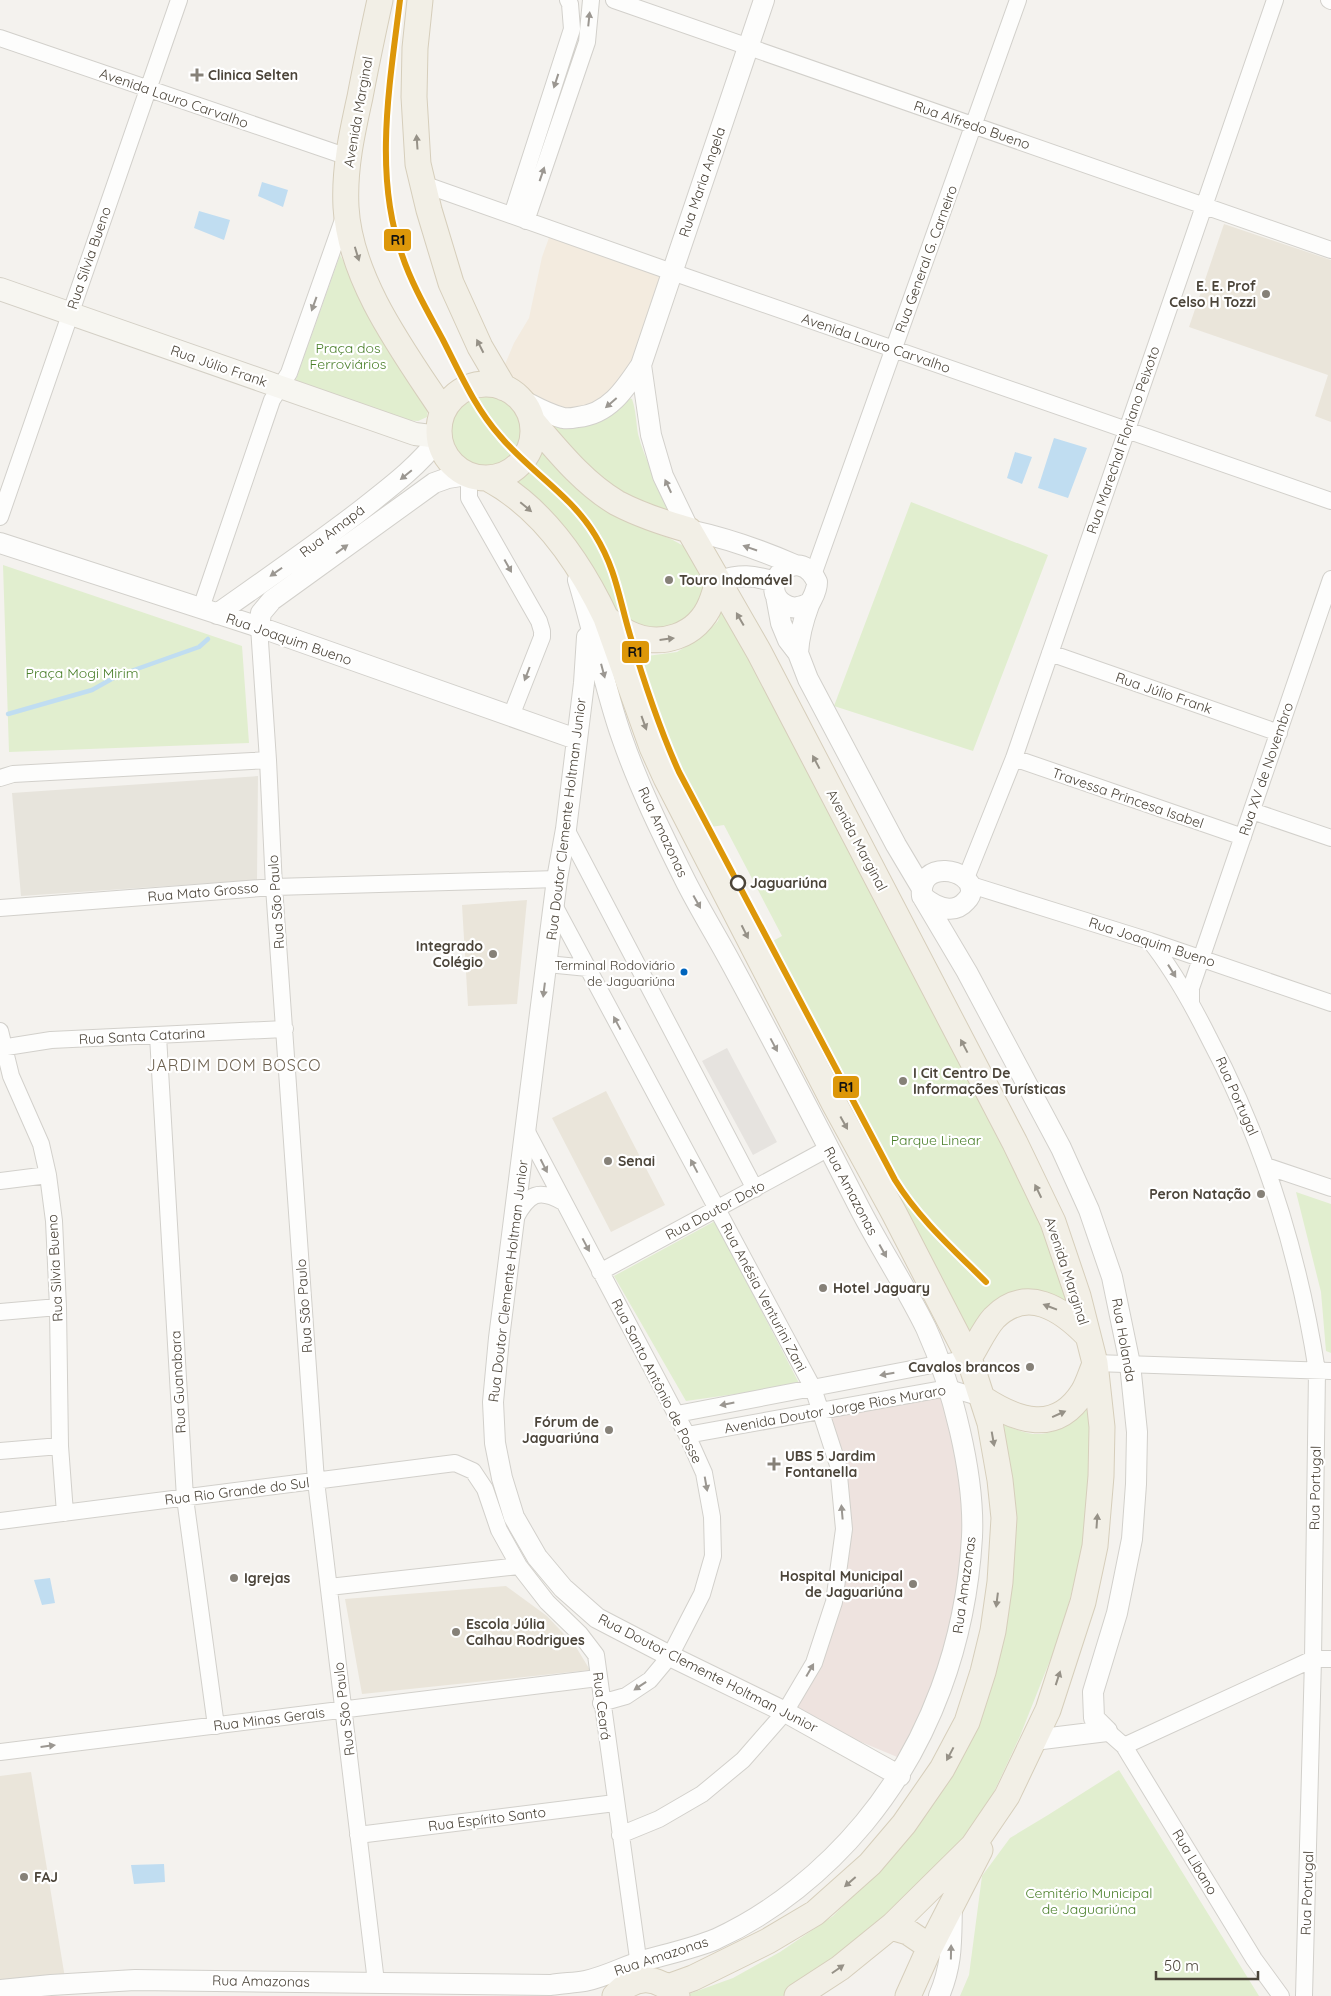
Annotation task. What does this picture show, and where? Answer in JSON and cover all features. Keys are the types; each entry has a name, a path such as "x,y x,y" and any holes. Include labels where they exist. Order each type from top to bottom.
{"main road":[{"name":"Avenida Marginal","path":"380,0 348,157 346,208 351,235 369,289 390,330 442,412"},
{"path":"420,0 415,48 414,97 418,164 451,283 480,347 512,393 527,409 532,421 590,484 617,502 653,519 689,530"},
{"name":"Rua Júlio Frank","path":"0,290 416,434 439,438"},
{"path":"512,393 486,384 467,388 456,394 442,412 439,424 439,438 449,460 474,476 501,486 548,527 586,579 606,618 652,747 666,778 835,1105 969,1358 990,1423 1000,1480 1004,1518 1000,1582 993,1631 983,1672 967,1722 942,1769 904,1824 870,1864 815,1913 768,1941 694,1978 673,1991 640,1971 615,1996"},
{"path":"474,476 498,477 508,473 527,454 532,442 532,421"},
{"name":"Avenida Marginal","path":"689,530 759,652 1015,1143 1053,1222 1078,1296 1088,1336"},
{"path":"606,618 629,634 638,637 663,640 677,638 688,632 705,614 711,604 718,581"},
{"path":"908,1996 930,1947 1007,1796 1048,1710 1083,1602 1096,1546 1102,1427 1095,1363 1088,1336 1070,1318 1050,1306 1029,1301 1010,1307 994,1319 969,1358"},
{"path":"982,1398 1004,1412 1023,1419 1042,1420 1060,1414 1072,1407 1084,1391 1095,1363"},
{"path":"797,1996 840,1968 891,1926 973,1846 1007,1796"},
{"path":"891,1926 908,1932 930,1947"}],"street":[{"name":"Rua Silvia Bueno","path":"0,516 179,0"},
{"path":"519,218 572,30 568,0"},
{"path":"519,218 587,42 591,0"},
{"name":"Rua Alfredo Bueno","path":"614,0 1331,250"},
{"name":"Rua Maria Angela","path":"512,393 546,413 565,418 586,416 606,408 624,391 641,365 764,0"},
{"name":"Rua General G. Carneiro","path":"814,575 1018,0"},
{"name":"Rua Marechal Floriano Peixoto","path":"969,882 1014,758 1275,0"},
{"name":"Avenida Lauro Carvalho","path":"0,38 348,157"},
{"name":"Avenida Lauro Carvalho","path":"423,184 1331,501"},
{"path":"209,611 272,400 289,373 346,208"},
{"name":"Rua Maria Angela","path":"641,365 651,436 663,476 689,530"},
{"name":"Rua Amapá","path":"209,611 332,532 422,461 439,438"},
{"path":"474,476 469,498 539,621 542,631 542,637 511,716"},
{"name":"Rua Amapá","path":"259,627 261,613 272,600 434,483 448,478 474,476"},
{"path":"689,530 716,536 769,554 808,569 814,575 817,589 798,637 798,653"},
{"name":"Rua Joaquim Bueno","path":"0,543 259,627 576,739"},
{"name":"Rua Amazonas","path":"0,1990 134,1980 551,1985 588,1981 640,1971 719,1938 759,1915 806,1881 843,1848 880,1804 900,1776 929,1719 948,1673 962,1621 972,1535 969,1483 961,1435 948,1388 926,1330 869,1226 731,962 686,882 642,791 621,736 571,557"},
{"path":"796,565 780,572 776,589 781,623 788,640 798,653 808,679 896,846 967,972"},
{"path":"718,581 735,576 754,576 776,589 782,603 790,607 801,607 810,603"},
{"name":"Rua XV de Novembro","path":"1191,1003 1190,988 1202,959 1331,579"},
{"name":"Rua Doutor Clemente Holtman Junior","path":"585,603 587,649 493,1402 496,1443 502,1478 514,1517 537,1557 563,1588 597,1618 785,1712 900,1776"},
{"name":"Rua São Paulo","path":"259,627 274,887 316,1481 376,1982"},
{"name":"Rua Júlio Frank","path":"1050,653 1279,733"},
{"name":"Travessa Princesa Isabel","path":"1014,758 1243,838"},
{"path":"0,778 13,774 268,760"},
{"path":"1252,811 1331,838"},
{"path":"566,829 755,1189"},
{"path":"896,846 969,882 971,895 956,909 951,927 967,972"},
{"path":"947,871 932,872 924,880 922,891 932,904 943,908 956,909"},
{"name":"Rua Mato Grosso","path":"0,908 274,887 557,879"},
{"name":"Rua Joaquim Bueno","path":"969,882 1331,1002"},
{"name":"Rua Anésia Venturini Zani","path":"555,907 813,1388 838,1465 844,1529 834,1602 825,1632 814,1663 785,1712 742,1760 702,1794 659,1819 620,1835"},
{"name":"Rua Portugal","path":"1150,941 1170,966 1191,1003 1228,1074 1256,1139 1295,1262 1311,1332 1324,1371 1313,1659 1304,1996"},
{"path":"547,964 588,968"},
{"name":"Rua Holanda","path":"967,972 1061,1148 1089,1210 1112,1277 1130,1364 1137,1432 1132,1539 1117,1613 1093,1692 1100,1724"},
{"name":"Rua Santa Catarina","path":"2,1048 51,1040 285,1029"},
{"name":"Rua Silvia Bueno","path":"0,1031 2,1048 11,1076 41,1144 48,1176 54,1221 58,1307 60,1446 65,1513"},
{"name":"Rua Guanabara","path":"158,1036 185,1498 216,1726"},
{"name":"Rua Santo Antônio de Posse","path":"526,1130 677,1414 704,1473 712,1517 713,1556 702,1594 670,1656 650,1680 626,1696 601,1703"},
{"name":"Rua Doutor Doto","path":"600,1272 829,1148"},
{"path":"1266,1166 1331,1188"},
{"path":"0,1180 48,1176"},
{"path":"515,1219 525,1201 537,1195 549,1195 563,1202"},
{"path":"0,1312 58,1307"},
{"name":"Avenida Doutor Jorge Rios Muraro","path":"677,1414 969,1358"},
{"path":"1095,1363 1324,1371"},
{"name":"Avenida Doutor Jorge Rios Muraro","path":"687,1435 948,1388 982,1398"},
{"path":"0,1451 60,1446"},
{"name":"Rua Rio Grande do Sul","path":"0,1521 455,1463 473,1470"},
{"name":"Rua Ceará","path":"473,1470 484,1489 499,1530 519,1566 547,1602 580,1634 596,1655 601,1703 640,1971"},
{"path":"329,1587 519,1566"},
{"path":"1124,1746 1313,1659 1331,1658"},
{"name":"Rua Minas Gerais","path":"0,1752 598,1678"},
{"path":"1048,1710 1060,1721 1100,1724"},
{"path":"1034,1740 1100,1724"},
{"name":"Rua Libano","path":"1100,1724 1124,1746 1254,1959 1281,1996"},
{"name":"Rua Espírito Santo","path":"358,1835 615,1803"},
{"path":"939,1996 947,1978 951,1959 952,1905"}],"shaded area":[{"name":"E. E. Prof Celso H Tozzi","path":"1224,224 1331,260 1331,422 1315,416 1328,375 1189,327"},
{"path":"550,235 663,275 640,364 587,415 520,399 503,369 514,343 529,318 542,257"},
{"path":"258,776 257,880 21,896 12,793"},
{"name":"Integrado Colégio","path":"527,900 517,1004 468,1006 462,905"},
{"path":"727,1048 777,1142 753,1155 702,1061"},
{"name":"Senai","path":"606,1091 665,1205 611,1232 552,1118"},
{"path":"946,1390 968,1483 961,1620 902,1759 787,1711 816,1665 846,1528 824,1413"},
{"name":"Escola Júlia Calhau Rodrigues","path":"506,1586 547,1616 576,1647 590,1670 362,1694 345,1599"},
{"name":"FAJ","path":"31,1772 65,1978 0,1987 0,1776"}],"green space":[{"name":"Praça dos Ferroviários","path":"340,255 428,409 427,417 418,421 405,420 295,382"},
{"path":"487,391 502,394 514,403 523,415 526,430 523,445 514,457 502,466 487,469 472,466 460,457 451,445 448,430 451,415 460,403 472,394"},
{"path":"625,397 632,399 638,434 645,455 674,513 622,495 597,477 543,418"},
{"path":"540,442 554,466 582,492 629,523 671,539 689,549 706,577 697,614 662,635 621,623 511,482 530,465 536,455"},
{"path":"911,502 1048,555 973,751 834,706"},
{"name":"Praça Mogi Mirim","path":"3,565 242,646 249,743 9,752"},
{"name":"Parque Linear","path":"723,601 1009,1145 1083,1327 1028,1300 972,1351 870,1149 834,1062 771,942 782,936 724,825 711,827 684,775 662,723 639,652 647,656 677,652 703,636 718,621"},
{"path":"1296,1192 1331,1204 1331,1353 1326,1351 1321,1292"},
{"path":"715,1221 800,1385 686,1401 614,1276"},
{"path":"1089,1403 1090,1485 1084,1543 1062,1630 1020,1736 979,1824 951,1856 833,1963 783,1996 687,1996 733,1978 780,1952 833,1916 886,1862 986,1692 997,1421 1026,1433 1047,1433 1066,1423"},
{"name":"Cemitério Municipal de Jaguariúna","path":"1119,1770 1259,1996 960,1996 969,1975 982,1876 1010,1838"}],"water":[{"path":"262,182 288,190 283,207 258,196"},
{"path":"199,211 230,220 224,240 194,228"},
{"path":"1054,438 1087,448 1068,498 1038,488"},
{"path":"1015,452 1032,457 1022,484 1007,478"},
{"path":"50,1578 55,1603 42,1605 34,1580"},
{"path":"164,1864 165,1882 134,1884 131,1865"}],"waterway":[{"path":"8,714 92,690 117,676 199,647 208,639"}],"railway":[{"path":"738,883 895,1180 926,1221 986,1282"}],"transit line":[{"name":"R1","path":"400,0 386,128 386,161 388,193 393,224 411,277 483,414 511,449 562,495 595,535 608,560 646,687 679,772 895,1180 926,1221 986,1282"}],"place":[{"name":"Clinica Selten","path":"197,75"},
{"name":"E. E. Prof Celso H Tozzi","path":"1266,294"},
{"name":"Touro Indomável","path":"669,580"},
{"name":"Jaguariúna","path":"738,883"},
{"name":"Integrado Colégio","path":"493,954"},
{"name":"Terminal Rodoviário de Jaguariúna","path":"684,972"},
{"name":"I Cit Centro De Informações Turísticas","path":"903,1081"},
{"name":"Senai","path":"608,1161"},
{"name":"Peron Natação","path":"1261,1194"},
{"name":"Hotel Jaguary","path":"823,1288"},
{"name":"Cavalos brancos","path":"1030,1367"},
{"name":"Fórum de Jaguariúna","path":"609,1430"},
{"name":"UBS 5 Jardim Fontanella","path":"774,1464"},
{"name":"Igrejas","path":"234,1578"},
{"name":"Hospital Municipal de Jaguariúna","path":"913,1584"},
{"name":"Escola Júlia Calhau Rodrigues","path":"456,1632"},
{"name":"FAJ","path":"24,1877"}],"district":[{"name":"JARDIM DOM BOSCO","path":"234,1065"}]}
